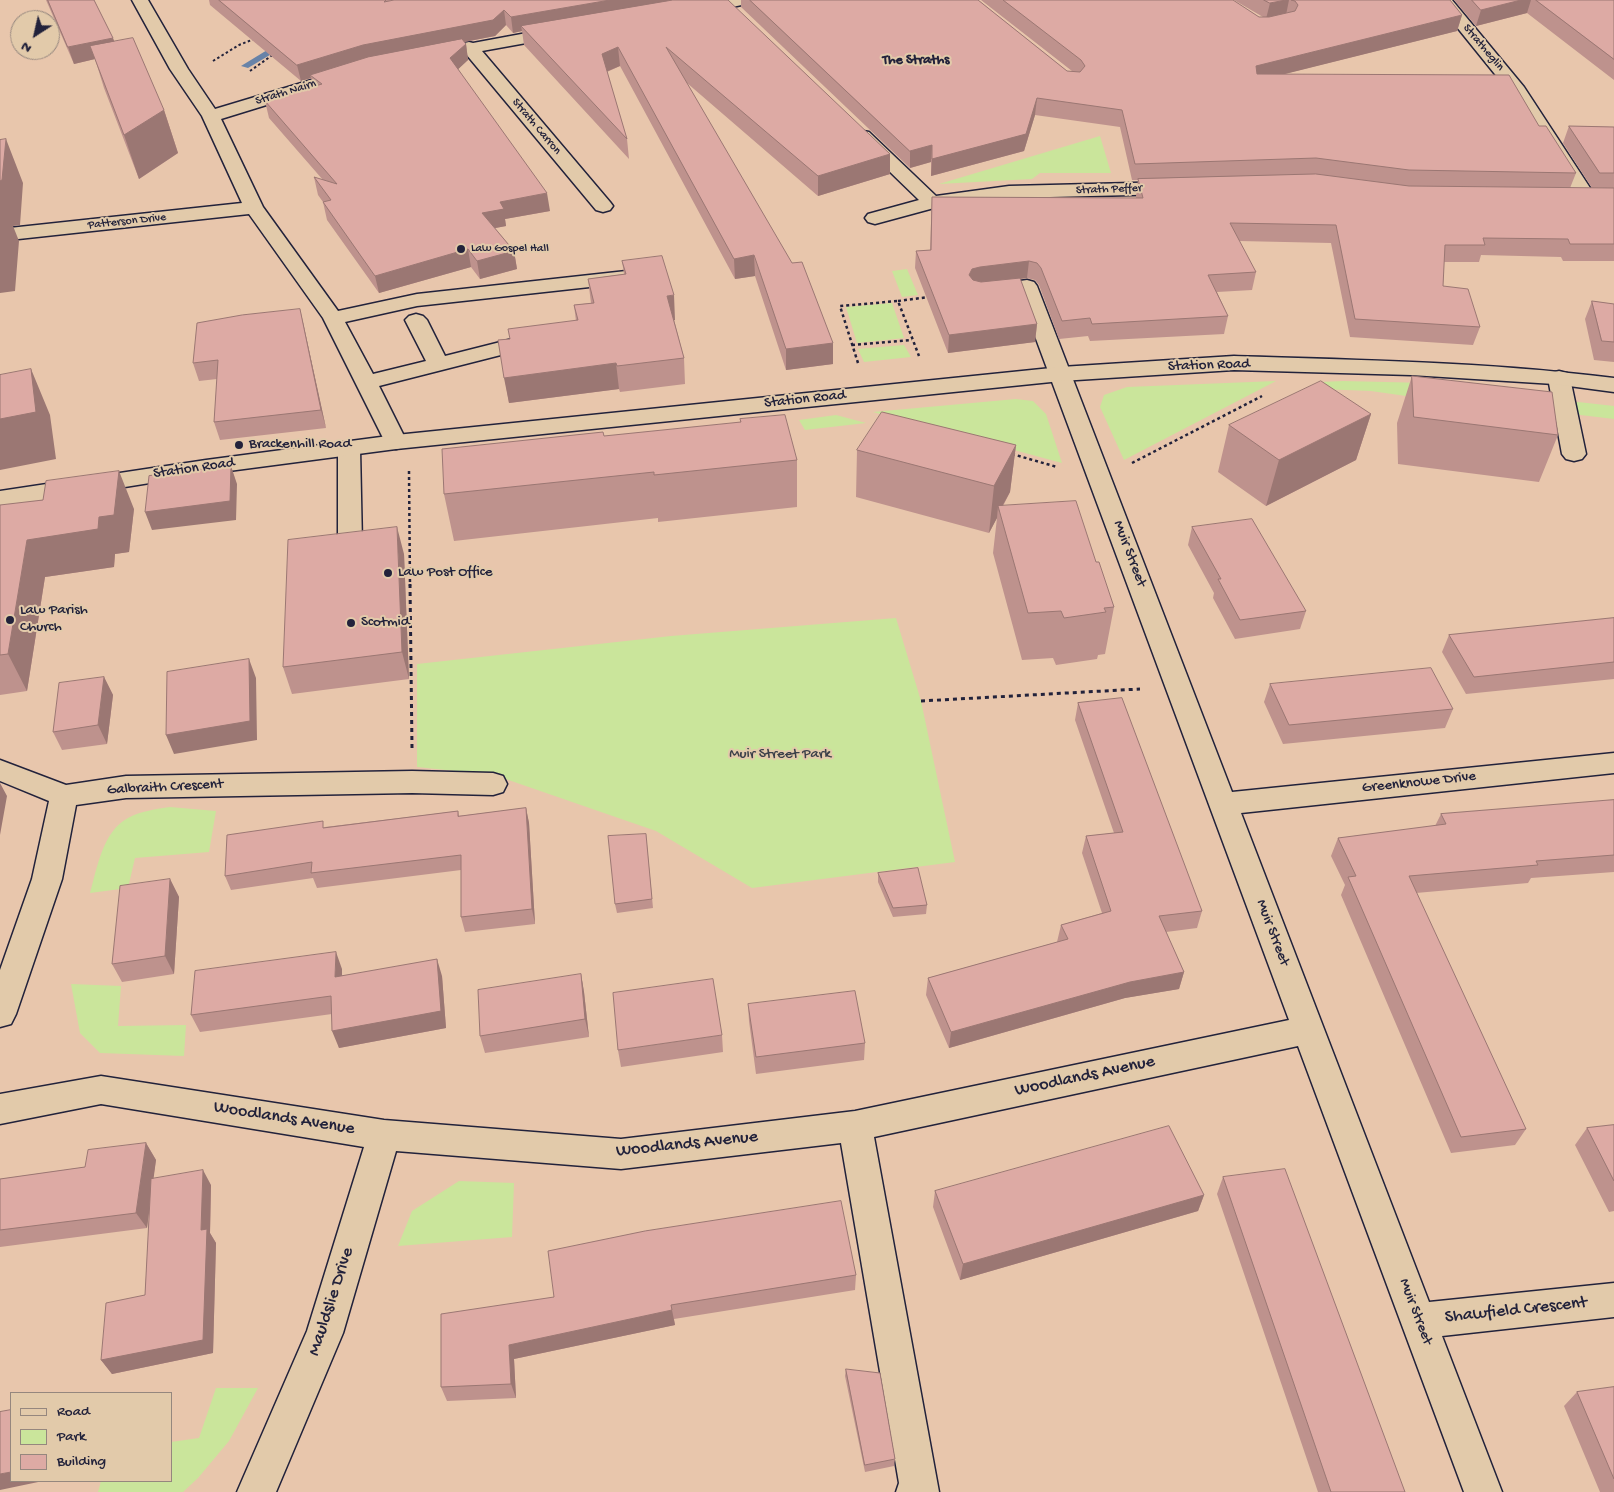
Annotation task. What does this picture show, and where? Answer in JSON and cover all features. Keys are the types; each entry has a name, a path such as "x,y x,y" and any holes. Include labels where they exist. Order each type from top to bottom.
{"street":[{"path":"141,0 185,78 216,115 254,208 333,318 366,382 402,441"},
{"path":"676,13 745,0"},
{"name":"Stratheglin","path":"1443,0 1518,90 1596,198 1567,197"},
{"path":"726,5 740,18"},
{"path":"414,59 470,47 578,29"},
{"name":"Strath Carron","path":"470,47 603,206"},
{"name":"Strath Nairn","path":"216,115 367,68"},
{"path":"854,127 932,202"},
{"name":"Strath Peffer","path":"875,218 932,202 1009,192 1187,188"},
{"name":"Patterson Drive","path":"0,235 254,208"},
{"path":"333,318 417,300 642,276"},
{"name":"Muir Street","path":"979,292 1027,286 1483,1492"},
{"path":"416,320 438,364"},
{"path":"366,382 539,338"},
{"name":"Station Road","path":"0,499 206,467 402,441 1061,374 1234,363 1411,368 1559,378 1614,385"},
{"path":"1559,378 1574,454"},
{"path":"349,448 350,544"},
{"name":"Greenknowe Drive","path":"1223,804 1614,763"},
{"path":"0,770 64,796 47,879 0,1014"},
{"name":"Galbraith Crescent","path":"64,796 126,787 412,782 493,784"},
{"name":"Woodlands Avenue","path":"0,1109 101,1090 384,1135 622,1154 855,1126 1308,1030"},
{"path":"855,1126 920,1491 914,1492"},
{"name":"Mauldslie Drive","path":"256,1492 325,1333 384,1135"},
{"name":"Shawfield Crescent","path":"1418,1321 1614,1300"}],"path":[{"path":"185,78 239,45 256,38"},
{"path":"216,115 239,79 279,51"},
{"path":"868,393 840,306 979,292"},
{"path":"898,301 931,387"},
{"path":"852,345 912,340"},
{"path":"1006,453 1101,480 1322,366"},
{"path":"402,441 412,782"},
{"path":"921,701 1179,687"}],"green space":[{"path":"1100,136 1111,173 1040,173 1032,179 939,184"},
{"path":"907,269 918,295 902,297 892,271"},
{"path":"892,303 904,338 857,343 846,307"},
{"path":"904,345 911,357 864,362 858,349"},
{"path":"1276,381 1124,460 1100,407 1104,395 1127,387"},
{"path":"1321,382 1428,383 1406,396 1371,391 1320,389"},
{"path":"1016,399 1033,401 1046,414 1062,463 873,412"},
{"path":"1569,401 1614,406 1614,419 1572,414"},
{"path":"836,415 866,423 805,430 799,420"},
{"name":"Muir Street Park","path":"896,618 921,701 955,862 752,888 656,831 494,775 417,767 417,664 671,636"},
{"path":"170,807 216,811 209,852 135,858 128,888 90,893 102,851 112,832 119,824 138,814"},
{"path":"71,984 121,986 118,1026 186,1025 184,1056 100,1053 80,1033"},
{"path":"459,1181 514,1183 512,1237 398,1246 412,1211"},
{"path":"216,1388 258,1388 229,1441 198,1478 183,1492 98,1492 101,1482 172,1482 172,1442 199,1438"}],"building":[{"path":"48,0 94,0 113,38 68,47 60,28 60,10 52,10"},
{"path":"219,0 386,0 384,2 394,0 610,0 511,17 504,10 493,20 363,45 297,65"},
{"path":"673,0 728,0 890,154 818,176 666,47 792,263 802,262 833,343 786,349 754,255 734,259 618,47 602,54 627,139 521,26"},
{"path":"750,0 978,0 1067,71 1080,72 1085,66 1081,60 1003,0 1233,0 1259,17 1269,17 1295,11 1298,5 1295,1 1291,0 1450,0 1462,15 1256,66 1257,74 1509,75 1539,126 1546,126 1576,173 1409,170 1316,158 1135,164 1122,110 1037,98 1026,134 932,159 932,145 910,151"},
{"path":"1264,0 1286,0 1270,3"},
{"path":"1472,0 1521,0 1481,10"},
{"path":"1536,0 1614,0 1614,59"},
{"path":"133,38 164,110 124,135 90,46"},
{"path":"462,39 466,44 450,58 547,193 500,202 504,209 482,213 514,251 477,261 468,249 375,276 323,202 331,200 314,177 337,184 265,101 322,84 310,75 368,57"},
{"path":"1569,126 1614,127 1614,173 1600,173"},
{"path":"6,139 2,180 0,181 0,140"},
{"path":"1316,174 1409,186 1614,188 1614,244 1570,244 1568,239 1483,238 1485,245 1445,245 1443,286 1468,289 1480,327 1355,319 1336,225 1230,223 1256,272 1208,275 1228,316 1092,324 1090,318 1062,321 1041,268 1037,263 1029,261 980,267 972,269 969,275 973,280 981,282 1020,278 1037,324 949,335 916,251 931,250 932,197 1143,198 1138,179"},
{"path":"662,256 674,295 667,296 684,358 617,366 616,363 504,378 498,340 510,339 508,329 578,320 574,305 594,303 588,279 626,274 622,261"},
{"path":"1592,301 1614,304 1614,342 1602,341"},
{"path":"300,309 321,410 214,422 218,360 193,363 197,323 242,315"},
{"path":"31,369 36,412 0,419 0,375"},
{"path":"1412,376 1552,392 1558,435 1414,417"},
{"path":"1321,381 1371,414 1279,460 1229,425"},
{"path":"882,412 1016,445 994,486 857,450"},
{"path":"785,415 797,460 654,475 654,472 444,494 442,449 603,432 604,436 741,422 740,419"},
{"path":"231,466 230,501 145,512 149,476"},
{"path":"119,471 114,515 99,517 98,529 27,540 8,654 0,655 0,505 43,500 46,481"},
{"path":"1076,501 1096,562 1099,562 1114,607 1104,608 1106,612 1064,618 1061,611 1028,613 998,506"},
{"path":"1252,519 1306,611 1240,620 1218,579 1221,579 1192,527"},
{"name":"Scotmid","path":"397,527 402,652 283,667 288,540"},
{"path":"1614,618 1614,662 1474,677 1449,635"},
{"path":"249,659 250,721 166,735 167,672"},
{"path":"1431,668 1453,709 1289,725 1270,684"},
{"path":"104,677 98,725 53,732 59,683"},
{"path":"1122,698 1202,911 1159,916 1184,972 1130,982 951,1032 928,978 1068,939 1061,925 1111,911 1086,836 1123,832 1078,703"},
{"path":"1614,800 1614,855 1536,861 1538,865 1409,876 1526,1129 1461,1137 1348,877 1356,876 1338,838 1446,824 1441,814"},
{"path":"526,808 532,909 461,917 461,855 311,873 312,862 225,876 227,835 323,821 323,828 458,811 458,816"},
{"path":"646,834 652,899 615,904 608,836"},
{"path":"918,868 927,905 893,908 878,873"},
{"path":"170,879 165,956 112,964 120,886"},
{"path":"336,952 335,977 437,959 441,1011 332,1031 331,996 191,1015 195,971"},
{"path":"581,974 585,1019 480,1036 478,990"},
{"path":"713,979 722,1035 618,1050 613,993"},
{"path":"855,991 865,1043 756,1057 748,1004"},
{"path":"1614,1125 1614,1181 1587,1128"},
{"path":"1169,1126 1204,1195 963,1264 935,1191"},
{"path":"146,1143 136,1213 0,1230 0,1179 85,1167 88,1150"},
{"path":"1285,1169 1405,1492 1331,1492 1223,1177"},
{"path":"203,1170 201,1230 207,1229 203,1340 101,1360 106,1303 145,1295 151,1179"},
{"path":"841,1201 856,1275 671,1305 672,1310 509,1345 511,1384 441,1387 441,1314 554,1297 548,1251 645,1231"},
{"path":"846,1369 880,1373 895,1459 865,1465"},
{"path":"1614,1387 1614,1479 1577,1392"},
{"path":"10,1410 10,1472 0,1474 0,1412"}],"waterway":[{"path":"245,66 282,44"}],"place":[{"name":"Law Gospel Hall","path":"461,249"},
{"name":"Brackenhill Road","path":"239,445"},
{"name":"Law Post Office","path":"388,573"},
{"name":"Law Parish Church","path":"10,620"},
{"name":"Scotmid","path":"351,623"}],"district":[{"name":"The Straths","path":"916,61"}]}
